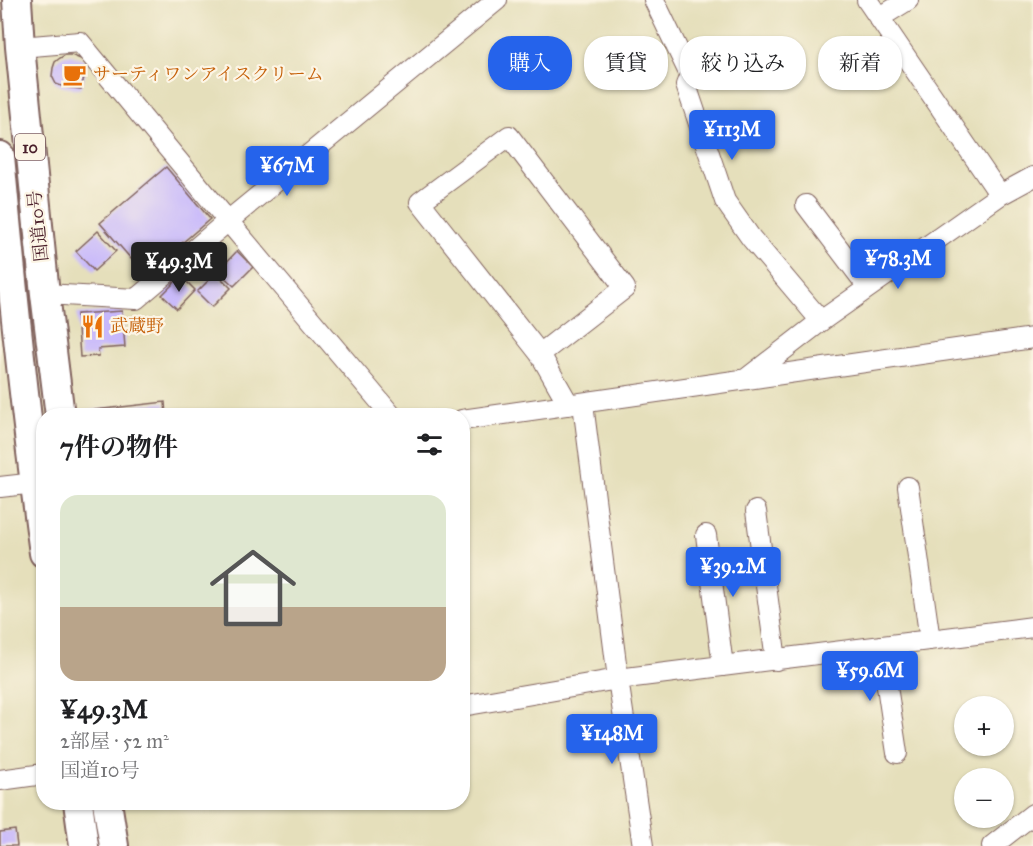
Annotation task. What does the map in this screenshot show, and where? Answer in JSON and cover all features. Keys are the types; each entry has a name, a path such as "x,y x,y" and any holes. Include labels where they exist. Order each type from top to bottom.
{"highway":[{"name":"国道10号","path":"17,0 45,294 59,408"},
{"name":"国道10号","path":"0,156 12,283 36,460"},
{"path":"0,199 12,283"},
{"path":"79,810 84,846"},
{"path":"108,810 114,846"}],"street":[{"path":"45,294 135,299 497,0"},
{"path":"654,0 690,75 686,85 725,201 751,238 821,321"},
{"path":"867,0 1000,195"},
{"path":"879,18 908,0"},
{"path":"20,46 80,42 385,408"},
{"path":"540,354 625,288 509,136 420,202 540,354 576,404 644,846"},
{"path":"746,379 868,287 1000,195 1033,177"},
{"path":"806,205 868,287"},
{"path":"470,419 1033,338"},
{"path":"0,487 36,482"},
{"path":"908,487 930,640"},
{"path":"756,511 776,660"},
{"path":"706,535 723,666"},
{"path":"470,705 618,679 1033,627"},
{"path":"881,646 897,753"},
{"path":"0,780 36,775"},
{"path":"992,846 1033,814"}],"building":[{"path":"65,55 88,62 81,89 56,84 52,76 55,62"},
{"path":"166,167 210,219 145,275 100,223"},
{"path":"98,231 116,251 94,271 76,251"},
{"path":"237,251 253,267 234,286 218,271"},
{"path":"216,273 231,288 212,307 197,292"},
{"path":"181,276 195,290 177,309 162,295"},
{"path":"122,311 125,347 98,349 99,356 80,357 77,314"},
{"path":"165,402 165,408 112,408"},
{"path":"15,830 17,846 0,846 0,832"}],"place":[{"name":"サーティワンアイスクリーム","path":"75,74"},
{"name":"武蔵野","path":"92,326"}]}
